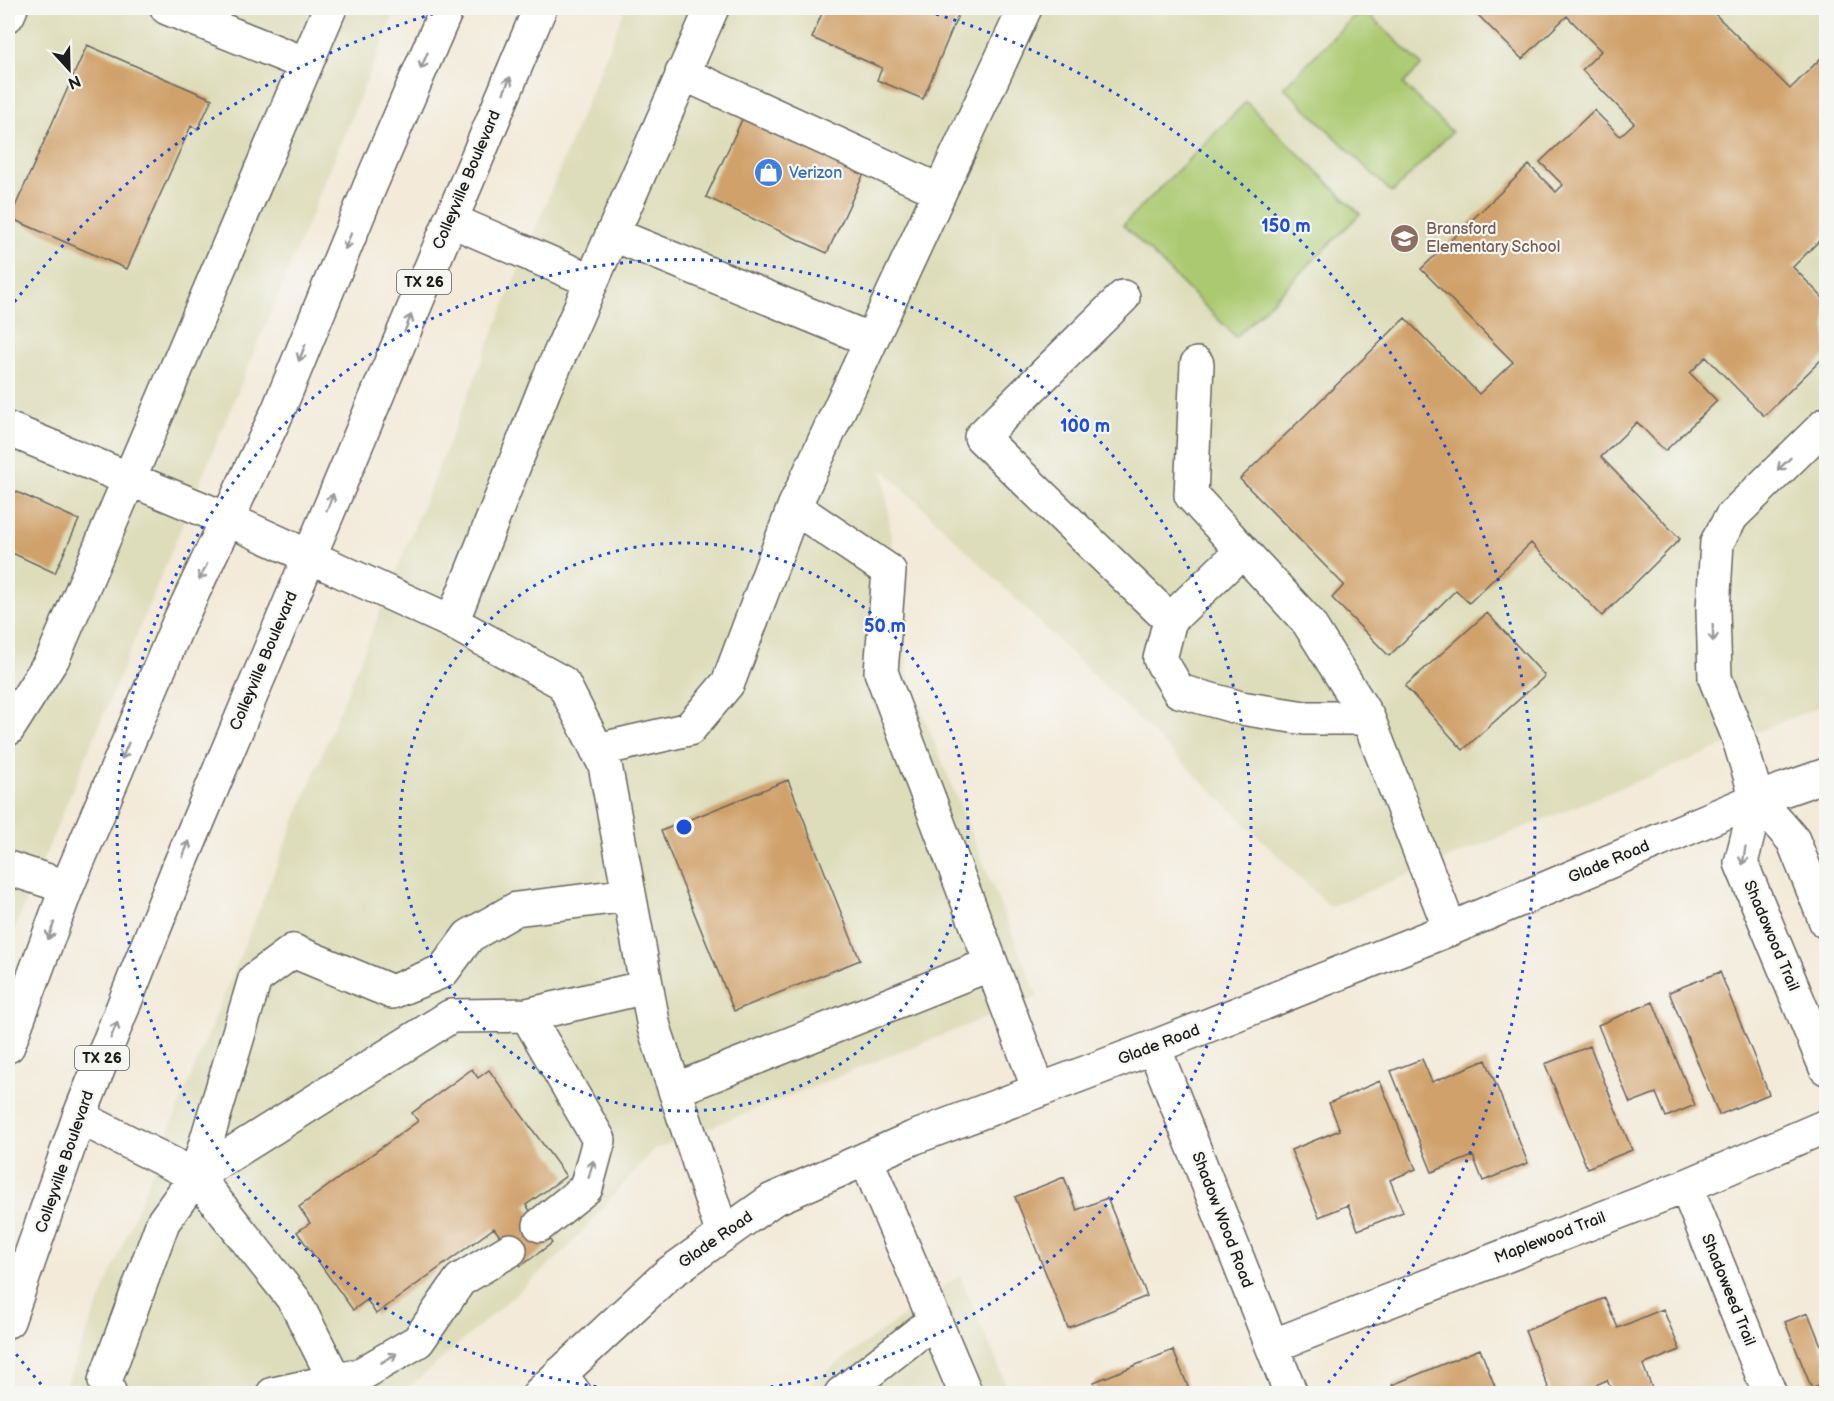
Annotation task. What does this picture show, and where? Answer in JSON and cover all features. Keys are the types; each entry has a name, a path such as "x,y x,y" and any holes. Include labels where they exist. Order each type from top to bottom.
{"main road":[{"path":"8,15 11,8"},
{"path":"168,8 306,64"},
{"path":"8,729 53,658 330,8"},
{"path":"8,1046 67,887 179,622 229,520 278,411 370,186 447,8"},
{"name":"Colleyville Boulevard","path":"8,1321 79,1117 206,799 540,8"},
{"path":"452,622 544,390 712,8"},
{"path":"597,750 689,729 728,683 794,507 1025,8"},
{"path":"682,73 940,191"},
{"path":"450,220 592,281"},
{"path":"612,234 871,340"},
{"path":"1123,297 981,437 1170,620"},
{"path":"1197,364 1191,495 1308,622 1368,718 1450,929"},
{"path":"1827,424 1732,516 1717,542 1713,610 1715,678 1738,736 1757,799 1793,840 1827,922"},
{"path":"8,429 229,520 308,556 452,622 563,683 605,765 654,1027 723,1235"},
{"path":"794,507 889,571 881,672 1039,1090"},
{"path":"1242,550 1170,620 1160,659 1179,692 1241,708 1295,716 1368,718"},
{"name":"Glade Road","path":"558,1387 668,1274 772,1200 913,1138 1154,1047 1450,929 1757,799 1827,775"},
{"name":"Shadowood Trail","path":"1757,799 1741,863 1827,1068"},
{"path":"8,868 67,887"},
{"path":"110,1394 105,1381 163,1222 196,1176 255,979 293,951 392,992 443,971 469,936 516,909 629,895"},
{"path":"675,1090 991,964"},
{"path":"196,1176 451,1016 527,1015 646,987"},
{"path":"527,1015 599,1140 586,1188 540,1225"},
{"name":"Shadow Wood Road","path":"1154,1047 1291,1394"},
{"path":"79,1117 196,1176 295,1300 337,1388"},
{"name":"Maplewood Trail","path":"1272,1346 1686,1186 1827,1126"},
{"path":"866,1159 966,1394"},
{"name":"Shadoweed Trail","path":"1686,1186 1770,1394"},
{"path":"273,1394 337,1388 418,1341 460,1280 510,1250"},
{"path":"842,1394 935,1320"}],"shaded area":[{"path":"8,8 397,8 8,945"},
{"path":"625,8 1826,8 1826,704 1330,907 883,469 909,680 1038,997 653,1150 566,1250 403,1393 62,1394"},
{"path":"960,1275 1010,1393 795,1394"}],"green space":[{"path":"1362,8 1422,65 1403,84 1452,132 1392,193 1284,87"},
{"path":"1246,102 1360,214 1236,337 1123,225"}],"building":[{"path":"824,8 961,8 923,99 877,80 882,68 812,38"},
{"path":"1471,8 1709,8 1790,89 1826,53 1826,234 1793,267 1826,301 1826,355 1764,416 1706,357 1690,373 1717,401 1665,451 1637,422 1601,457 1680,539 1602,616 1531,543 1469,603 1456,590 1389,656 1332,598 1344,585 1240,479 1405,318 1479,394 1513,362 1421,269 1529,165 1556,192 1563,185 1540,162 1594,110 1620,136 1634,123 1582,70 1601,51 1567,16 1522,59"},
{"path":"87,45 212,99 198,129 191,126 127,269 10,218"},
{"path":"746,111 867,167 827,253 706,197"},
{"path":"8,488 79,520 55,573 8,551"},
{"path":"1487,613 1545,676 1463,750 1405,686"},
{"path":"788,780 860,960 734,1011 661,831"},
{"path":"1720,972 1769,1094 1719,1115 1669,992"},
{"path":"1653,1002 1695,1105 1666,1117 1656,1093 1630,1103 1598,1025"},
{"path":"1590,1046 1632,1150 1587,1168 1545,1064"},
{"path":"1422,1059 1432,1082 1486,1060 1528,1163 1483,1181 1473,1156 1432,1172 1391,1071"},
{"path":"472,1069 478,1078 489,1070 566,1176 526,1205 552,1243 521,1266 494,1228 376,1314 367,1300 353,1310 297,1232 310,1223 299,1207 418,1121 412,1113"},
{"path":"1380,1081 1416,1169 1390,1180 1403,1212 1358,1230 1348,1205 1319,1217 1291,1150 1340,1130 1329,1103"},
{"path":"1064,1177 1077,1210 1107,1198 1147,1296 1068,1328 1015,1197"},
{"path":"1605,1298 1618,1328 1663,1309 1680,1350 1643,1365 1654,1393 1652,1394 1613,1394 1607,1380 1576,1394 1551,1394 1525,1331"},
{"path":"1808,1313 1826,1358 1826,1383 1812,1389 1785,1322"},
{"path":"1480,1349 1498,1394 1395,1394 1392,1385"},
{"path":"1173,1350 1191,1394 1098,1394 1094,1382"}],"place":[{"name":"Verizon","path":"768,173"},
{"name":"Bransford Elementary School","path":"1405,238"}]}
